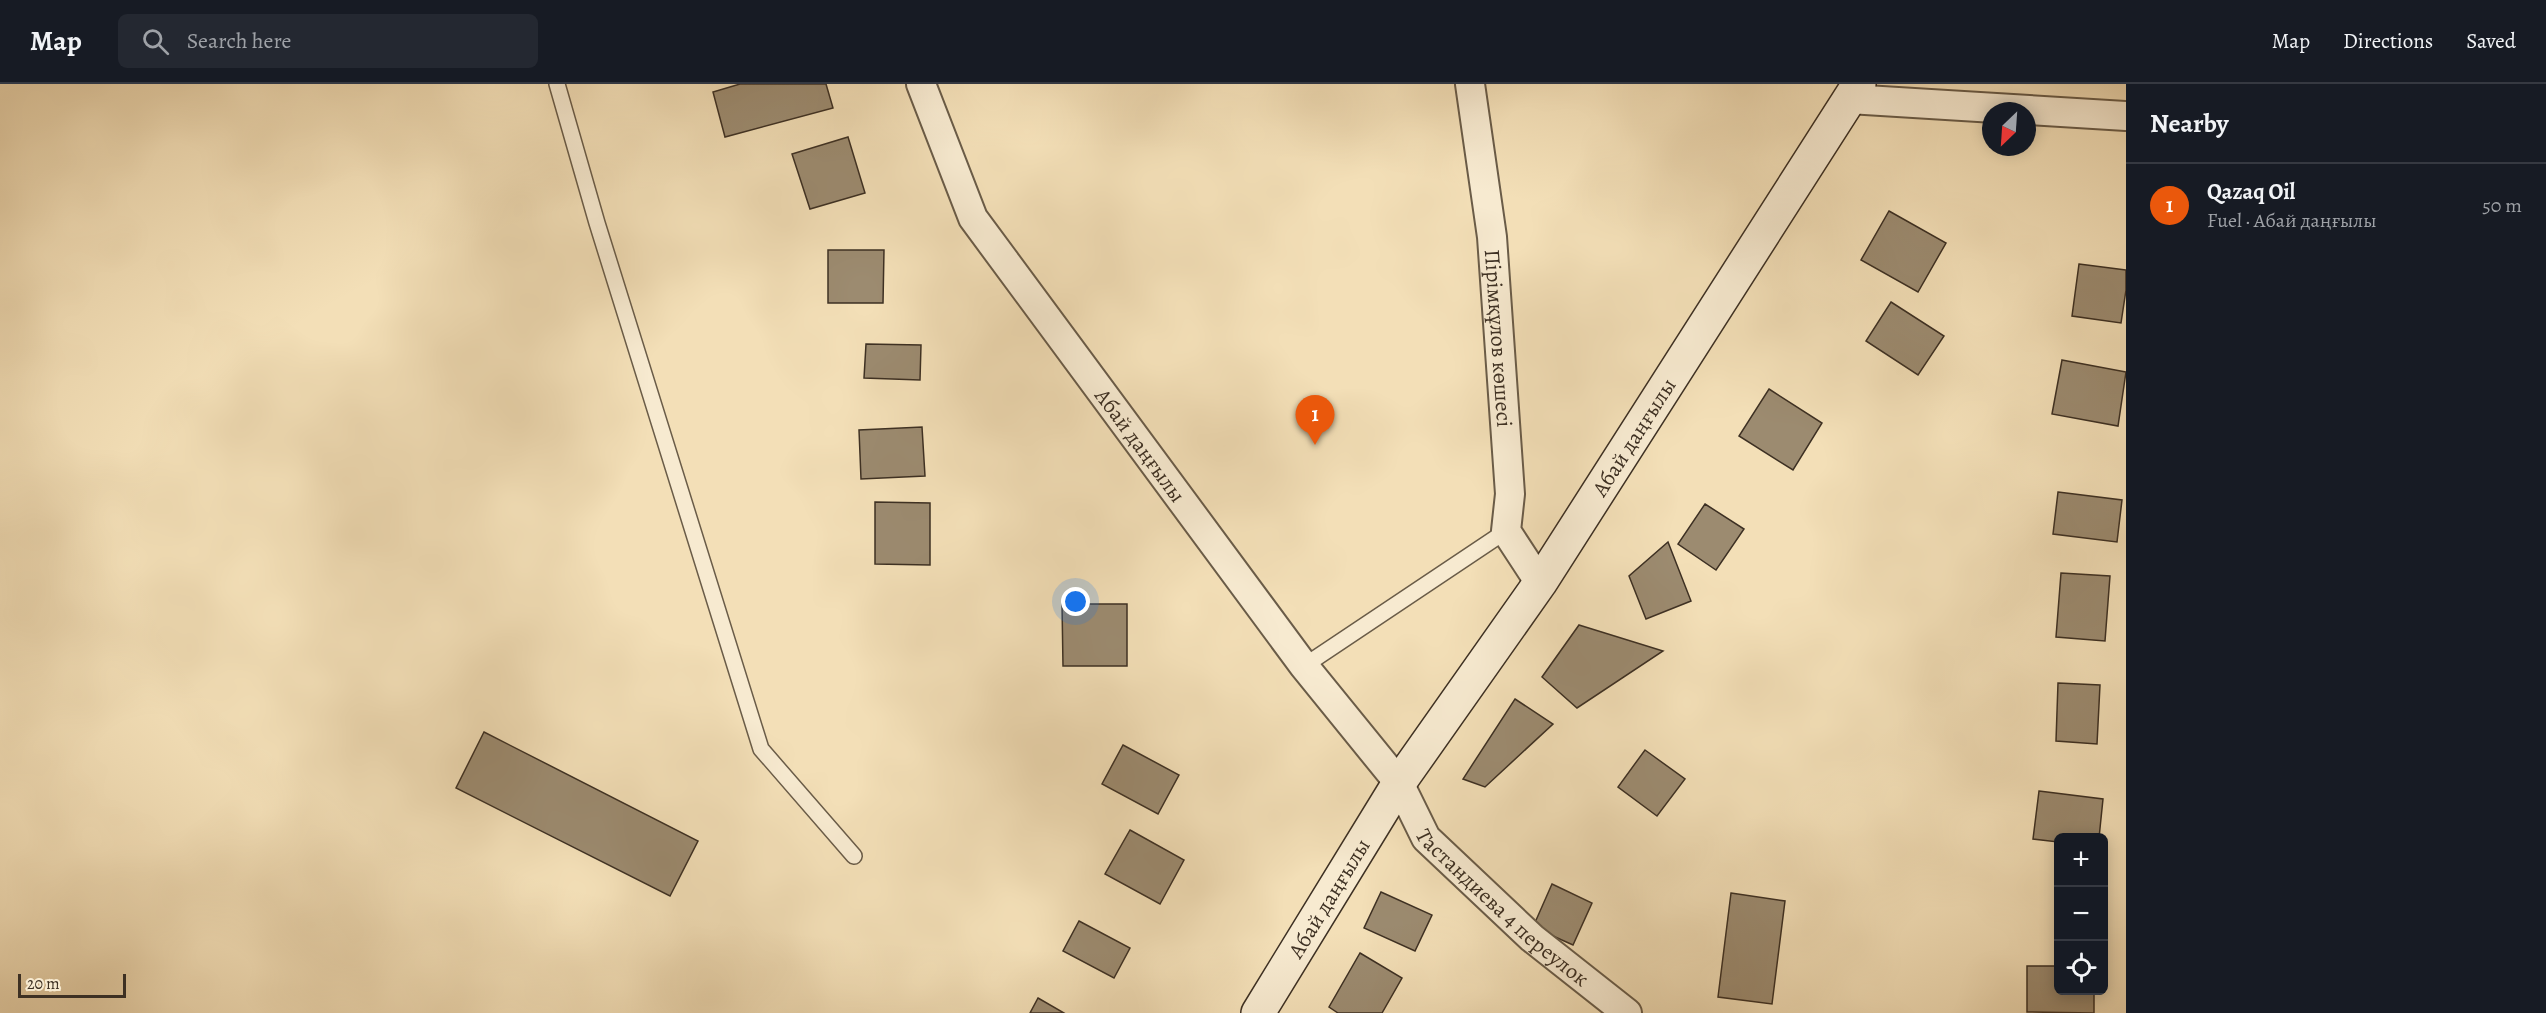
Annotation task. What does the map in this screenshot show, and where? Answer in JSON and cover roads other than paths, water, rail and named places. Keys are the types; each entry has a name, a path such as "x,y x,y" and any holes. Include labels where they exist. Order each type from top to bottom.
{"street":[{"name":"Абай даңғылы","path":"921,84 974,218 1304,666 1399,783"},
{"name":"Пірімқұлов көшесі","path":"1470,84 1492,237 1510,494 1506,531"},
{"name":"Абай даңғылы","path":"1258,1013 1399,783 1540,583 1854,92"},
{"path":"1854,92 2126,116"},
{"path":"1506,531 1540,583"},
{"name":"Тастандиева 4 переулок","path":"1399,783 1426,838 1532,938 1627,1013"}],"lane":[{"path":"557,84 597,223 761,749 854,856"},
{"path":"1304,666 1506,531"}],"place":[{"name":"Qazaq Oil","path":"1315,445"}]}
